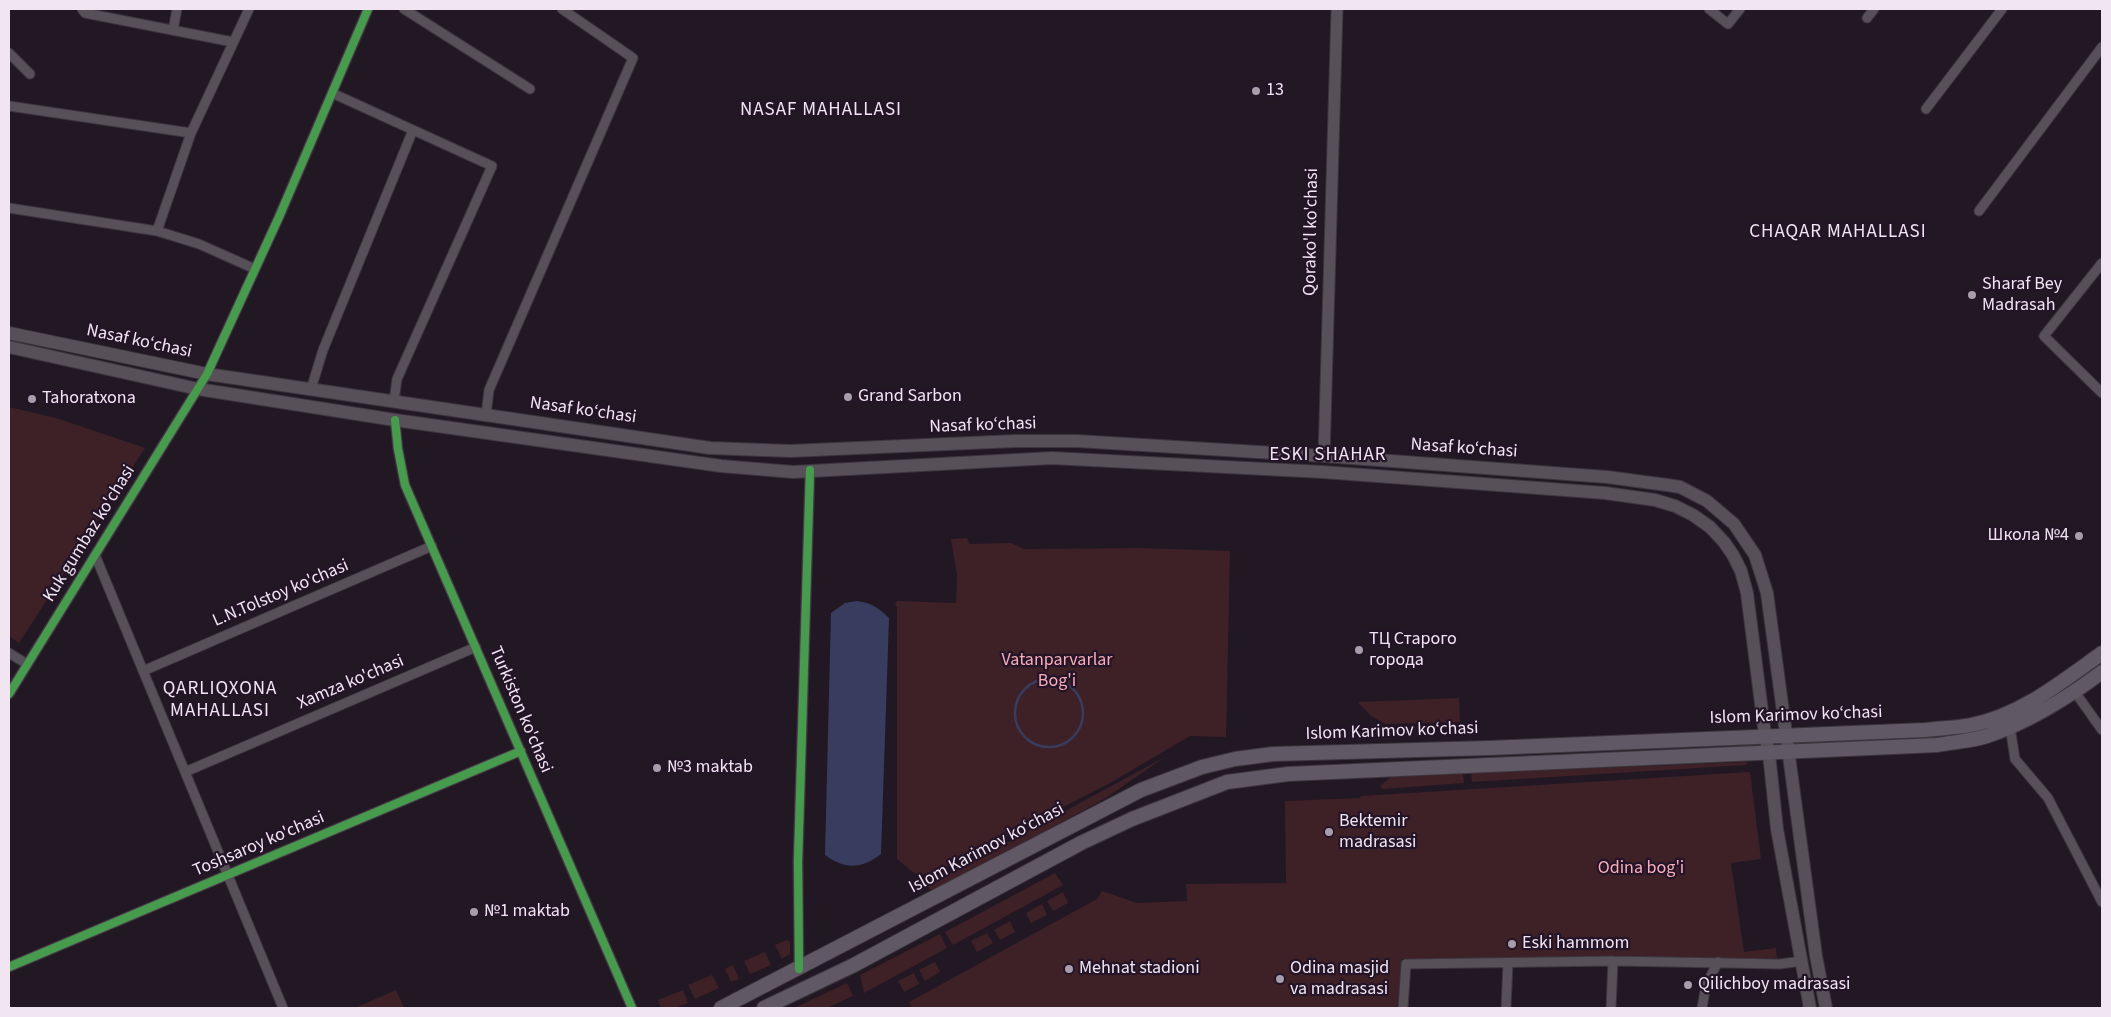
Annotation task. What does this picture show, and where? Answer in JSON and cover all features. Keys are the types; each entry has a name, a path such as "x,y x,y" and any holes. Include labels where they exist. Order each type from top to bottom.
{"main road":[{"name":"Nasaf ko‘chasi","path":"9,332 207,374 710,448 790,451 1015,441 1068,441 1324,456 1608,477 1680,488 1707,501 1734,524 1756,555 1762,573 1767,593 1816,956 1826,1008"},
{"name":"Nasaf ko‘chasi","path":"9,347 198,389 395,420 721,466 793,472 1052,458 1323,472 1605,493 1662,502 1693,515 1724,542 1741,571 1747,593 1769,754 1777,829 1810,1008"},
{"path":"1537,488 1538,472"},
{"name":"Islom Karimov ko‘chasi","path":"721,1008 1141,790 1202,767 1235,758 1273,754 1489,748 1765,735 1925,730 1972,725 1996,718 2033,699 2102,653"},
{"name":"Islom Karimov ko‘chasi","path":"764,1008 854,965 1040,865 1132,819 1227,782 1288,774 1937,745 1985,737 2010,727 2075,692 2102,672"},
{"path":"1031,847 1040,865"}],"street":[{"path":"82,9 85,13 233,42"},
{"path":"173,30 177,9"},
{"path":"157,230 192,133 249,9"},
{"name":"Kuk gumbaz ko'chasi","path":"9,694 207,374 255,269 368,9"},
{"path":"404,9 530,89"},
{"path":"486,415 489,390 633,58 562,9"},
{"name":"Qorako'l ko'chasi","path":"1324,456 1337,9"},
{"path":"1709,9 1728,24 1740,9"},
{"path":"1867,18 1874,9"},
{"path":"1926,109 2002,9"},
{"path":"1979,211 2102,47"},
{"path":"9,53 30,74"},
{"path":"332,93 492,166 397,379 394,401"},
{"path":"9,106 192,133"},
{"path":"311,389 330,332 413,130"},
{"path":"9,208 157,230 199,244 255,269"},
{"path":"2102,263 2044,336 2102,392"},
{"name":"Turkiston ko'chasi","path":"395,420 405,485 632,1008"},
{"path":"1323,472 1324,456"},
{"path":"799,968 798,860 810,470"},
{"name":"L.N.Tolstoy ko'chasi","path":"143,671 432,546"},
{"path":"95,555 284,1008"},
{"name":"Xamza ko'chasi","path":"185,772 476,647"},
{"path":"9,653 27,664"},
{"path":"2075,692 2102,730"},
{"path":"2010,727 2014,759 2048,798 2102,902"},
{"name":"Toshsaroy ko'chasi","path":"9,967 521,752"},
{"path":"1403,1008 1406,964 1718,962 1780,964 1802,961"},
{"path":"1611,1008 1613,962"},
{"path":"1702,1008 1706,986 1718,962"},
{"path":"1506,1008 1508,963"}],"green space":[{"path":"9,407 56,418 145,448 19,643 9,636"},
{"name":"Vatanparvarlar Bog'i","path":"967,538 969,544 1011,543 1024,549 1141,548 1230,551 1226,737 1190,736 1110,783 930,875 914,873 897,859 897,607 895,605 897,601 956,603 957,575 951,539"},
{"path":"1459,698 1460,722 1385,724 1371,716 1358,702"},
{"path":"1165,757 1106,798 936,891 929,889 927,886"},
{"path":"1747,762 1746,765 1472,782 1471,773"},
{"name":"Odina bog'i","path":"1750,772 1761,859 1731,863 1744,952 1776,948 1777,958 1402,959 1397,1008 912,1008 909,1002 1097,899 1102,891 1137,903 1187,901 1186,884 1286,883 1285,801 1360,798 1361,796"},
{"path":"1463,774 1464,783 1382,789 1381,785 1391,777"},
{"path":"1055,873 1063,885 953,945 945,932"},
{"path":"1063,892 1068,903 1053,911 1047,901"},
{"path":"1042,904 1047,915 1031,923 1026,913"},
{"path":"1010,921 1015,932 1000,940 994,930"},
{"path":"987,933 993,943 977,952 971,941"},
{"path":"940,934 947,948 864,993 860,975"},
{"path":"787,940 790,942 790,954 782,959 775,945"},
{"path":"765,952 771,965 750,974 744,961"},
{"path":"935,962 940,972 925,981 919,970"},
{"path":"733,965 739,979 731,982 725,969"},
{"path":"914,973 919,984 904,992 898,981"},
{"path":"712,975 719,988 695,999 688,985"},
{"path":"847,983 853,996 827,1008 794,1008"},
{"path":"396,990 404,1008 357,1007"},
{"path":"683,990 688,1003 675,1008 661,1008 658,1000"}],"water":[{"path":"857,601 874,606 889,618 881,854 867,863 853,866 832,860 825,855 831,613 845,603"}],"waterway":[{"path":"1049,679 1062,682 1073,689 1080,700 1083,713 1080,726 1073,737 1062,744 1049,747 1036,744 1025,737 1018,726 1015,713 1018,700 1025,689 1036,682 1049,679"}],"cycle path":[{"path":"9,694 207,374 279,217 368,9"},
{"path":"395,420 405,485 632,1008"},
{"path":"799,969 798,861 810,470"},
{"path":"9,967 521,751"}],"place":[{"name":"13","path":"1256,91"},
{"name":"Sharaf Bey Madrasah","path":"1972,295"},
{"name":"Grand Sarbon","path":"848,397"},
{"name":"Tahoratxona","path":"32,399"},
{"name":"Школа №4","path":"2079,536"},
{"name":"ТЦ Старого города","path":"1359,650"},
{"name":"№3 maktab","path":"657,768"},
{"name":"Bektemir madrasasi","path":"1329,832"},
{"name":"№1 maktab","path":"474,912"},
{"name":"Eski hammom","path":"1512,944"},
{"name":"Mehnat stadioni","path":"1069,969"},
{"name":"Odina masjid va madrasasi","path":"1280,979"},
{"name":"Qilichboy madrasasi","path":"1688,985"}],"district":[{"name":"NASAF MAHALLASI","path":"821,111"},
{"name":"CHAQAR MAHALLASI","path":"1838,233"},
{"name":"ESKI SHAHAR","path":"1328,456"},
{"name":"QARLIQXONA MAHALLASI","path":"220,701"}]}
